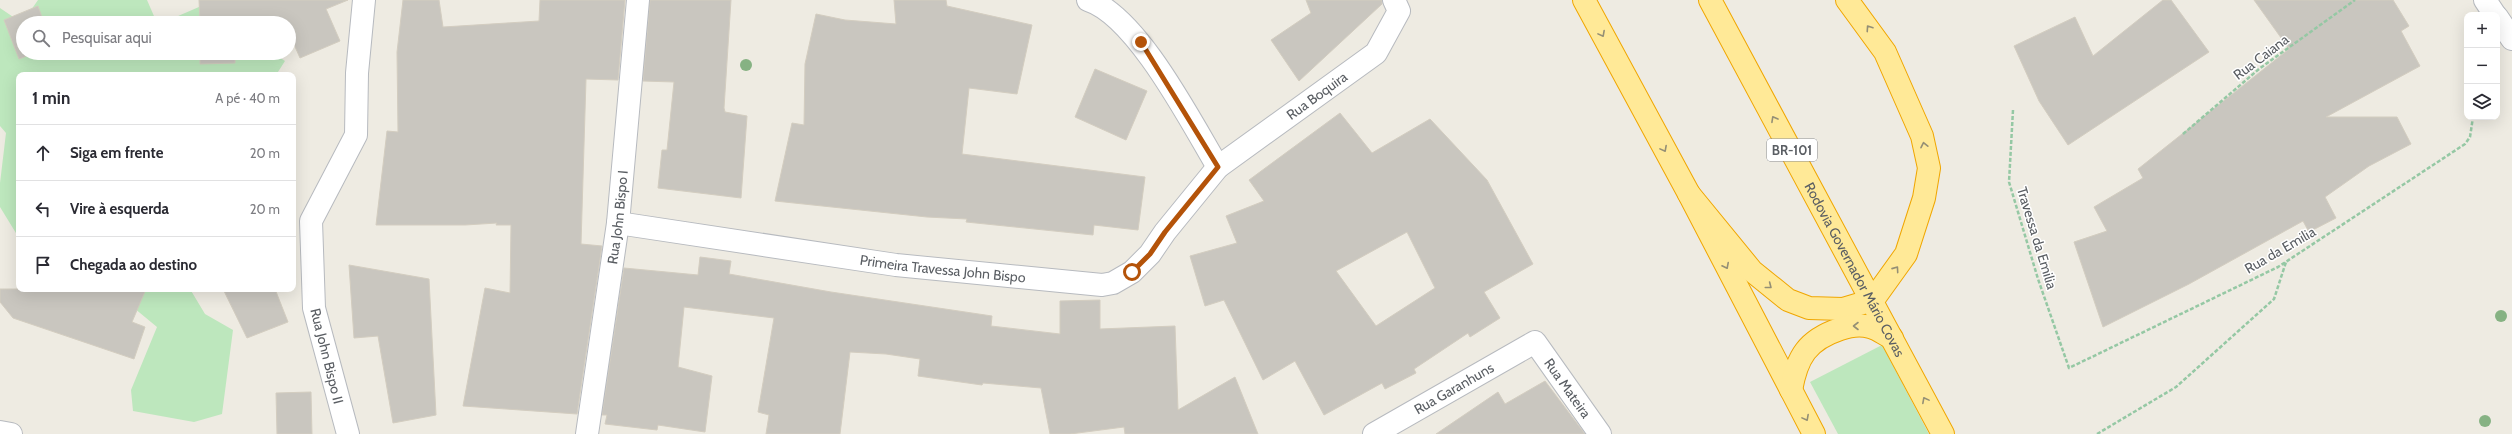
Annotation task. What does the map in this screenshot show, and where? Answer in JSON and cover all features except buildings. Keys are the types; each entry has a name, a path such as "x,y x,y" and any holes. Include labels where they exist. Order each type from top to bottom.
{"highway":[{"path":"1584,0 1689,194 1814,434"},
{"name":"Rodovia Governador Mário Covas","path":"1710,0 1873,300 1943,434"},
{"path":"1689,194 1752,270 1788,300 1809,308 1843,309 1873,300 1906,254 1924,198 1929,168 1922,136 1885,52 1847,0"},
{"path":"1790,390 1795,366 1810,344 1827,333 1850,326 1870,326 1892,338"}],"street":[{"name":"Rua John Bispo II","path":"348,434 314,308 311,221 356,135 357,73 364,0"},
{"name":"Rua John Bispo I","path":"587,434 618,223 638,0"},
{"path":"1088,0 1122,22 1141,42 1218,167"},
{"path":"2485,0 2493,12"},
{"name":"Rua Boquira","path":"1218,167 1376,53 1397,6"},
{"path":"2500,22 2512,39"},
{"name":"Primeira Travessa John Bispo","path":"618,223 896,265 1102,285 1113,283 1132,272 1150,254 1165,232 1218,167"},
{"name":"Rua Garanhuns","path":"1374,434 1535,342"},
{"name":"Rua Mateira","path":"1535,342 1600,434"},
{"path":"0,432 11,434"}],"path":[{"name":"Rua Caiana","path":"2182,134 2259,69 2355,0"},
{"name":"Travessa da Emilia","path":"2013,110 2009,182 2038,279 2069,368"},
{"name":"Rua da Emilia","path":"2069,368 2287,261 2465,144 2470,137 2473,120"},
{"path":"2097,434 2176,387 2274,299 2287,261"}],"green space":[{"path":"38,0 147,0 154,16 27,16"},
{"path":"215,0 228,16 178,16"},
{"path":"0,8 16,19 16,60 285,61 278,72 16,72 16,233 0,207 0,183 6,133 0,126"},
{"path":"115,292 192,292 205,314 233,330 222,414 194,422 133,411 131,390 157,327"},
{"path":"1882,345 1929,434 1838,434 1810,382"}],"route":[{"path":"1132,272 1150,254 1165,232 1218,167 1141,42"}]}
